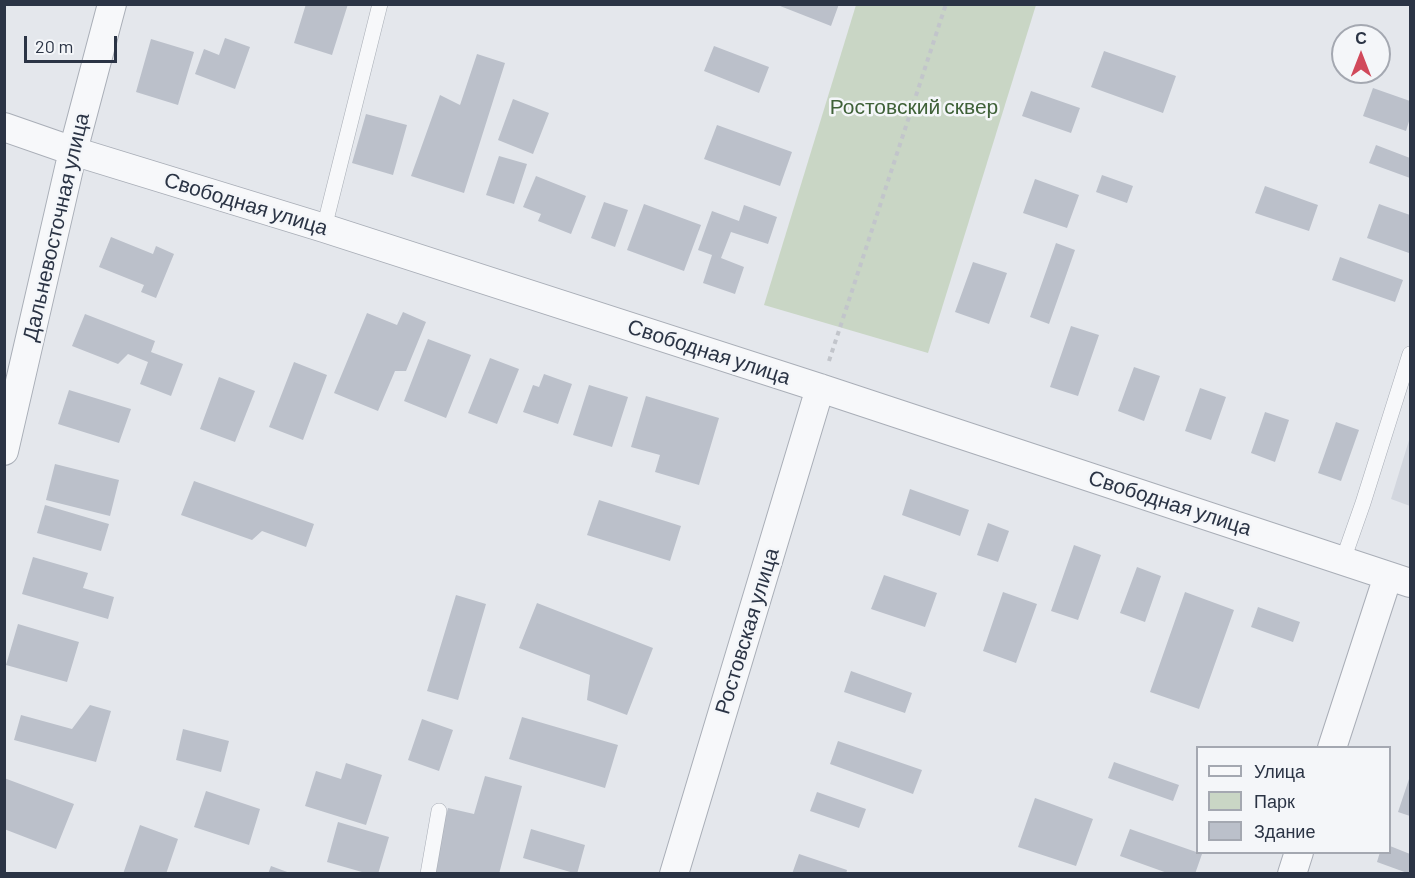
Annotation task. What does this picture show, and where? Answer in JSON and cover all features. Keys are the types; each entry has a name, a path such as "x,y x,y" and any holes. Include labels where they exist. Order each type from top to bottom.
{"street":[{"name":"Дальневосточная улица","path":"4,451 73,150 112,4"},
{"name":"Свободная улица","path":"4,127 820,388 1399,579"},
{"name":"Ростовская улица","path":"674,873 820,388"},
{"path":"1332,746 1399,579"},
{"path":"1292,873 1298,854"}],"lane":[{"path":"324,228 380,4"},
{"path":"1342,560 1363,503 1410,354"},
{"path":"428,873 439,811"}],"path":[{"path":"820,388 946,4"}],"shaded area":[{"path":"1410,437 1410,506 1391,499"}],"green space":[{"name":"Ростовский сквер","path":"856,5 1036,5 928,353 764,305"}],"building":[{"path":"306,4 348,4 332,55 294,43"},
{"path":"775,4 839,4 831,26"},
{"path":"225,38 250,47 235,89 195,74 204,49 219,55"},
{"path":"151,39 194,52 178,105 136,92"},
{"path":"714,46 769,67 759,93 704,71"},
{"path":"1104,51 1176,76 1163,113 1091,87"},
{"path":"477,54 505,63 464,193 411,176 440,95 460,105"},
{"path":"1373,88 1410,101 1410,118 1406,131 1363,116"},
{"path":"1031,91 1080,108 1071,133 1022,116"},
{"path":"513,99 549,113 533,154 498,140"},
{"path":"366,114 407,125 393,175 352,163"},
{"path":"717,125 792,152 780,186 704,159"},
{"path":"1376,145 1410,158 1410,178 1369,163"},
{"path":"499,156 527,164 514,204 486,195"},
{"path":"1102,175 1133,186 1127,203 1096,192"},
{"path":"536,176 586,196 571,234 538,221 541,214 523,207"},
{"path":"1035,179 1079,195 1067,228 1023,213"},
{"path":"1265,186 1318,205 1309,231 1255,213"},
{"path":"604,202 628,210 615,247 591,238"},
{"path":"644,204 701,225 684,271 627,250"},
{"path":"1379,204 1410,215 1409,253 1367,238"},
{"path":"744,205 777,217 768,244 731,232 721,258 744,267 735,294 703,283 712,255 698,250 712,211 739,221"},
{"path":"111,237 153,254 156,246 174,254 156,298 141,292 144,285 99,267"},
{"path":"1056,243 1075,250 1049,324 1030,317"},
{"path":"1340,257 1403,280 1395,302 1332,280"},
{"path":"973,262 1007,273 989,324 955,312"},
{"path":"403,312 426,322 406,371 395,371 378,411 334,393 367,313 397,325"},
{"path":"85,314 155,341 151,352 183,364 171,396 140,384 148,362 128,354 118,364 72,346"},
{"path":"1071,326 1099,335 1078,396 1050,387"},
{"path":"428,339 471,355 446,418 404,401"},
{"path":"490,358 519,369 497,424 468,413"},
{"path":"294,362 327,375 303,440 269,427"},
{"path":"1134,367 1160,376 1144,421 1118,411"},
{"path":"544,374 572,384 558,424 523,412 533,385 539,387"},
{"path":"219,377 255,391 235,442 200,429"},
{"path":"589,385 628,397 612,447 573,435"},
{"path":"1200,388 1226,397 1211,440 1185,431"},
{"path":"69,390 131,409 119,443 58,424"},
{"path":"646,396 719,418 699,485 655,472 660,455 631,447"},
{"path":"1265,412 1289,420 1275,462 1251,453"},
{"path":"1336,422 1359,430 1341,481 1318,473"},
{"path":"55,464 119,480 110,516 46,500"},
{"path":"194,481 314,524 306,547 262,531 252,540 181,515"},
{"path":"910,489 969,510 960,536 902,515"},
{"path":"599,500 681,526 670,561 587,535"},
{"path":"45,505 109,524 101,551 37,533"},
{"path":"988,523 1009,531 998,562 977,555"},
{"path":"1074,545 1101,555 1078,620 1051,611"},
{"path":"33,557 88,573 83,588 114,597 108,619 22,594"},
{"path":"1137,567 1161,576 1145,622 1120,613"},
{"path":"884,575 937,593 925,627 871,609"},
{"path":"1003,592 1037,604 1016,663 983,651"},
{"path":"1185,592 1234,610 1199,709 1150,692"},
{"path":"456,595 486,604 458,700 427,691"},
{"path":"537,603 653,648 627,715 587,700 590,675 519,648"},
{"path":"1258,607 1300,622 1293,642 1251,627"},
{"path":"18,624 79,642 67,682 6,665"},
{"path":"851,671 912,693 905,713 844,692"},
{"path":"90,705 111,711 96,762 14,740 21,715 72,729"},
{"path":"522,717 618,745 605,788 509,759"},
{"path":"422,719 453,730 439,771 408,760"},
{"path":"183,729 229,741 221,772 176,760"},
{"path":"838,741 922,770 913,794 830,764"},
{"path":"1114,762 1179,785 1173,801 1108,778"},
{"path":"346,763 382,775 366,825 305,806 316,771 341,779"},
{"path":"485,776 522,786 499,874 440,874 431,871 448,808 474,814"},
{"path":"1410,776 1410,816 1398,812"},
{"path":"4,778 74,804 56,849 4,829"},
{"path":"206,791 260,809 249,845 194,827"},
{"path":"817,792 866,809 859,828 810,811"},
{"path":"1035,798 1093,819 1076,866 1018,847"},
{"path":"338,822 389,837 378,874 369,874 327,862"},
{"path":"140,825 178,839 166,874 123,874"},
{"path":"531,829 585,845 577,874 523,858"},
{"path":"1130,829 1196,852 1196,854 1202,854 1195,874 1170,874 1120,856"},
{"path":"1391,846 1410,854 1410,874 1377,862 1379,854 1391,854"},
{"path":"799,854 847,870 846,874 792,874"},
{"path":"271,866 290,873 290,874 268,874"}]}
